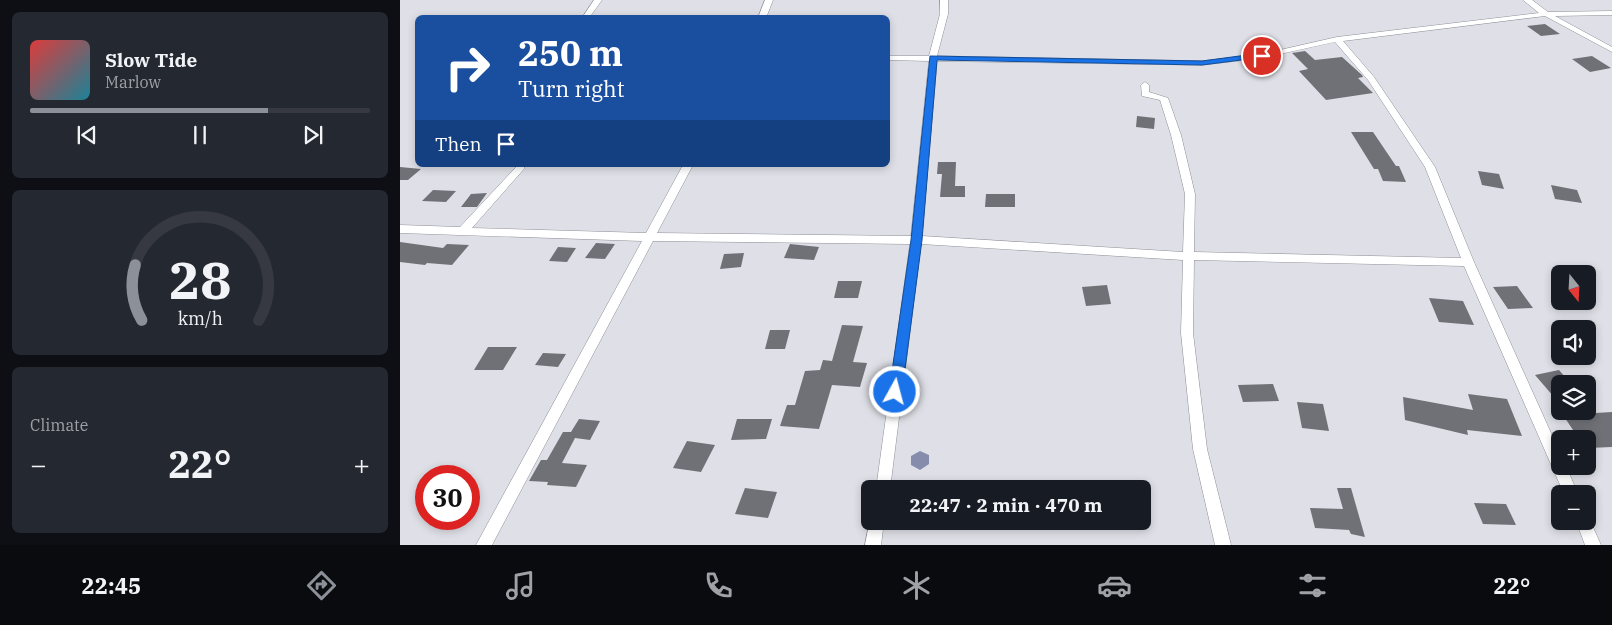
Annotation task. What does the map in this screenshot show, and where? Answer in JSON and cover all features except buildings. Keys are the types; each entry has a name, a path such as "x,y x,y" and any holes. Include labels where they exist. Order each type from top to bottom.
{"street":[{"path":"588,15 598,0"},
{"path":"763,15 769,0"},
{"path":"884,480 916,240 933,58 944,14 944,0"},
{"path":"1527,0 1546,14 1612,50"},
{"path":"890,58 1202,63 1262,56 1337,39 1546,14 1612,13"},
{"path":"1337,39 1371,79 1430,167 1468,262 1567,485"},
{"path":"1145,86 1145,94 1164,98 1176,135 1190,194 1187,333 1200,449 1223,545"},
{"path":"484,545 687,167"},
{"path":"463,231 520,168"},
{"path":"400,229 651,237 916,240 1189,256 1468,262"},
{"path":"872,545 875,530"},
{"path":"1587,530 1594,545"}],"water":[{"path":"920,451 929,455 929,464 920,470 911,465 911,456"}],"route":[{"path":"895,392 916,240 933,58 1202,63 1262,56"}]}
